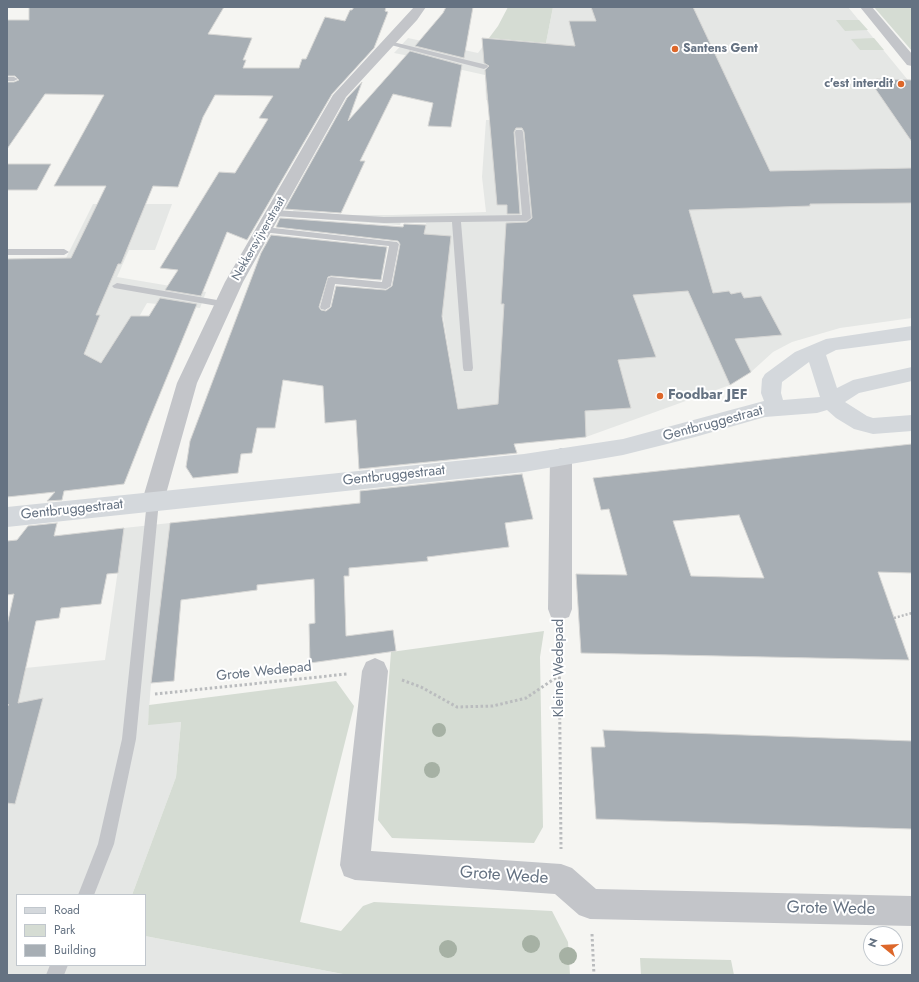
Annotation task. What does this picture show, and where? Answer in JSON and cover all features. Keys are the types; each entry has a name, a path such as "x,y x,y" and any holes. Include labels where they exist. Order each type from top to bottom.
{"street":[{"name":"Nekkersvijverstraat","path":"153,501 187,383 222,304 340,95 389,43 420,7"},
{"path":"866,7 912,62"},
{"name":"Gentbruggestraat","path":"776,408 771,394 772,379 802,357 833,344 912,333"},
{"path":"815,352 831,401 843,412 862,423 874,426 912,423"},
{"name":"Gentbruggestraat","path":"7,517 524,463 623,447 695,429 765,409 817,405 831,401 853,387 912,374"},
{"name":"Kleine Wedepad","path":"560,609 561,457"},
{"name":"Grote Wede","path":"375,671 355,865 561,880 590,904 912,911"}],"lane":[{"path":"389,43 484,67"},
{"path":"274,213 384,220 527,218 519,132"},
{"path":"456,218 468,368"},
{"path":"265,230 394,244 386,286 331,280 325,307"},
{"path":"7,252 64,252"},
{"path":"117,286 222,304"},
{"path":"86,894 106,844 129,739 153,501"}],"path":[{"name":"Kleine Wedepad","path":"560,609 561,880"},
{"path":"894,618 912,613"},
{"path":"375,671 421,687 457,707 493,706 526,698 560,675"},
{"name":"Grote Wedepad","path":"154,694 375,671"},
{"path":"590,904 594,975"}],"shaded area":[{"path":"553,7 848,7 912,85 912,318 840,328 792,342 773,352 751,372 730,385 586,437 465,449 443,316 413,315 426,223 401,222 400,225 290,217 294,209 340,215 486,212 482,177 486,120 511,120 490,101 486,100 485,75 425,59 394,53 408,38 478,53 489,38 546,43"},
{"path":"93,204 172,204 155,250 129,250 117,277 206,292 200,308 147,303 102,381 7,259 66,258"},
{"path":"170,523 151,683 148,724 181,722 176,777 132,894 16,894 16,966 146,966 146,936 348,975 7,975 7,701 25,668 105,660 124,528"}],"green space":[{"path":"508,7 553,7 546,43 489,38 498,26"},
{"path":"874,7 912,7 912,51"},
{"path":"836,20 859,20 868,30 845,31"},
{"path":"874,38 884,50 860,50 851,39"},
{"path":"544,631 540,657 543,827 534,843 392,838 378,820 391,652"},
{"path":"336,681 354,706 300,922 341,931 363,906 374,902 552,911 568,942 570,975 348,975 146,936 146,894 132,894 176,777 181,722 148,725 149,705"},
{"path":"640,958 731,960 734,975 641,975"}],"building":[{"path":"29,7 224,7 208,34 252,38 243,60 246,60 243,68 299,68 302,59 306,59 325,17 345,21 350,10 354,7 386,7 385,11 388,12 374,48 332,94 247,240 227,232 201,296 165,290 178,270 160,268 219,172 235,173 268,119 259,118 273,96 215,95 203,117 178,187 153,186 121,264 118,264 96,315 100,315 84,354 101,363 131,316 149,316 160,298 197,304 124,484 64,491 62,500 47,501 55,492 7,497 7,259 71,258 106,186 54,186 104,95 45,94 7,149 7,82 19,80 15,76 7,76 7,20 29,20"},
{"path":"446,7 473,7 464,58 415,46 443,13"},
{"path":"591,7 693,7 770,171 912,168 912,203 810,204 810,206 689,210 713,293 729,291 731,294 741,292 744,298 761,296 782,335 735,339 751,372 730,385 688,291 633,295 656,357 618,360 631,408 585,411 586,437 514,444 517,453 359,469 356,420 325,423 323,386 283,380 275,428 257,428 252,453 241,454 238,473 193,478 186,467 190,441 261,253 271,235 387,247 381,280 328,277 319,307 321,310 326,311 331,307 336,286 386,290 392,286 400,244 398,241 276,227 280,218 403,227 404,224 426,225 424,234 451,236 442,316 458,409 498,404 504,304 501,304 506,223 527,222 532,218 524,132 522,128 516,128 514,132 520,214 507,214 507,205 497,205 485,70 489,66 484,63 482,38 575,46 569,21 596,21"},
{"path":"410,51 462,65 451,127 428,126 433,103 393,94 360,161 365,161 341,213 285,209 347,98 362,82 348,121"},
{"path":"877,79 912,80 912,142 870,81"},
{"path":"7,164 51,164 37,190 7,190"},
{"path":"912,444 912,573 878,572 909,660 581,653 576,574 627,575 609,509 601,510 593,478","holes":["739,515 764,578 691,576 673,521"]},
{"path":"522,474 533,519 505,523 509,547 427,557 428,561 349,568 349,576 344,576 346,636 393,630 396,651 310,663 309,624 315,623 314,579 257,585 257,590 181,600 174,681 151,683 170,523 360,503 360,491"},
{"path":"57,523 54,536 124,528 118,573 107,574 101,604 61,608 59,618 36,621 18,703 43,698 15,804 7,803 7,705 9,705 7,704 7,625 14,594 7,595 7,541 17,540 28,526"},
{"path":"603,730 912,741 912,829 596,819 591,747 605,747"}],"place":[{"name":"Santens Gent","path":"675,49"},
{"name":"c'est interdit","path":"901,84"},
{"name":"Foodbar JEF","path":"660,396"}]}
